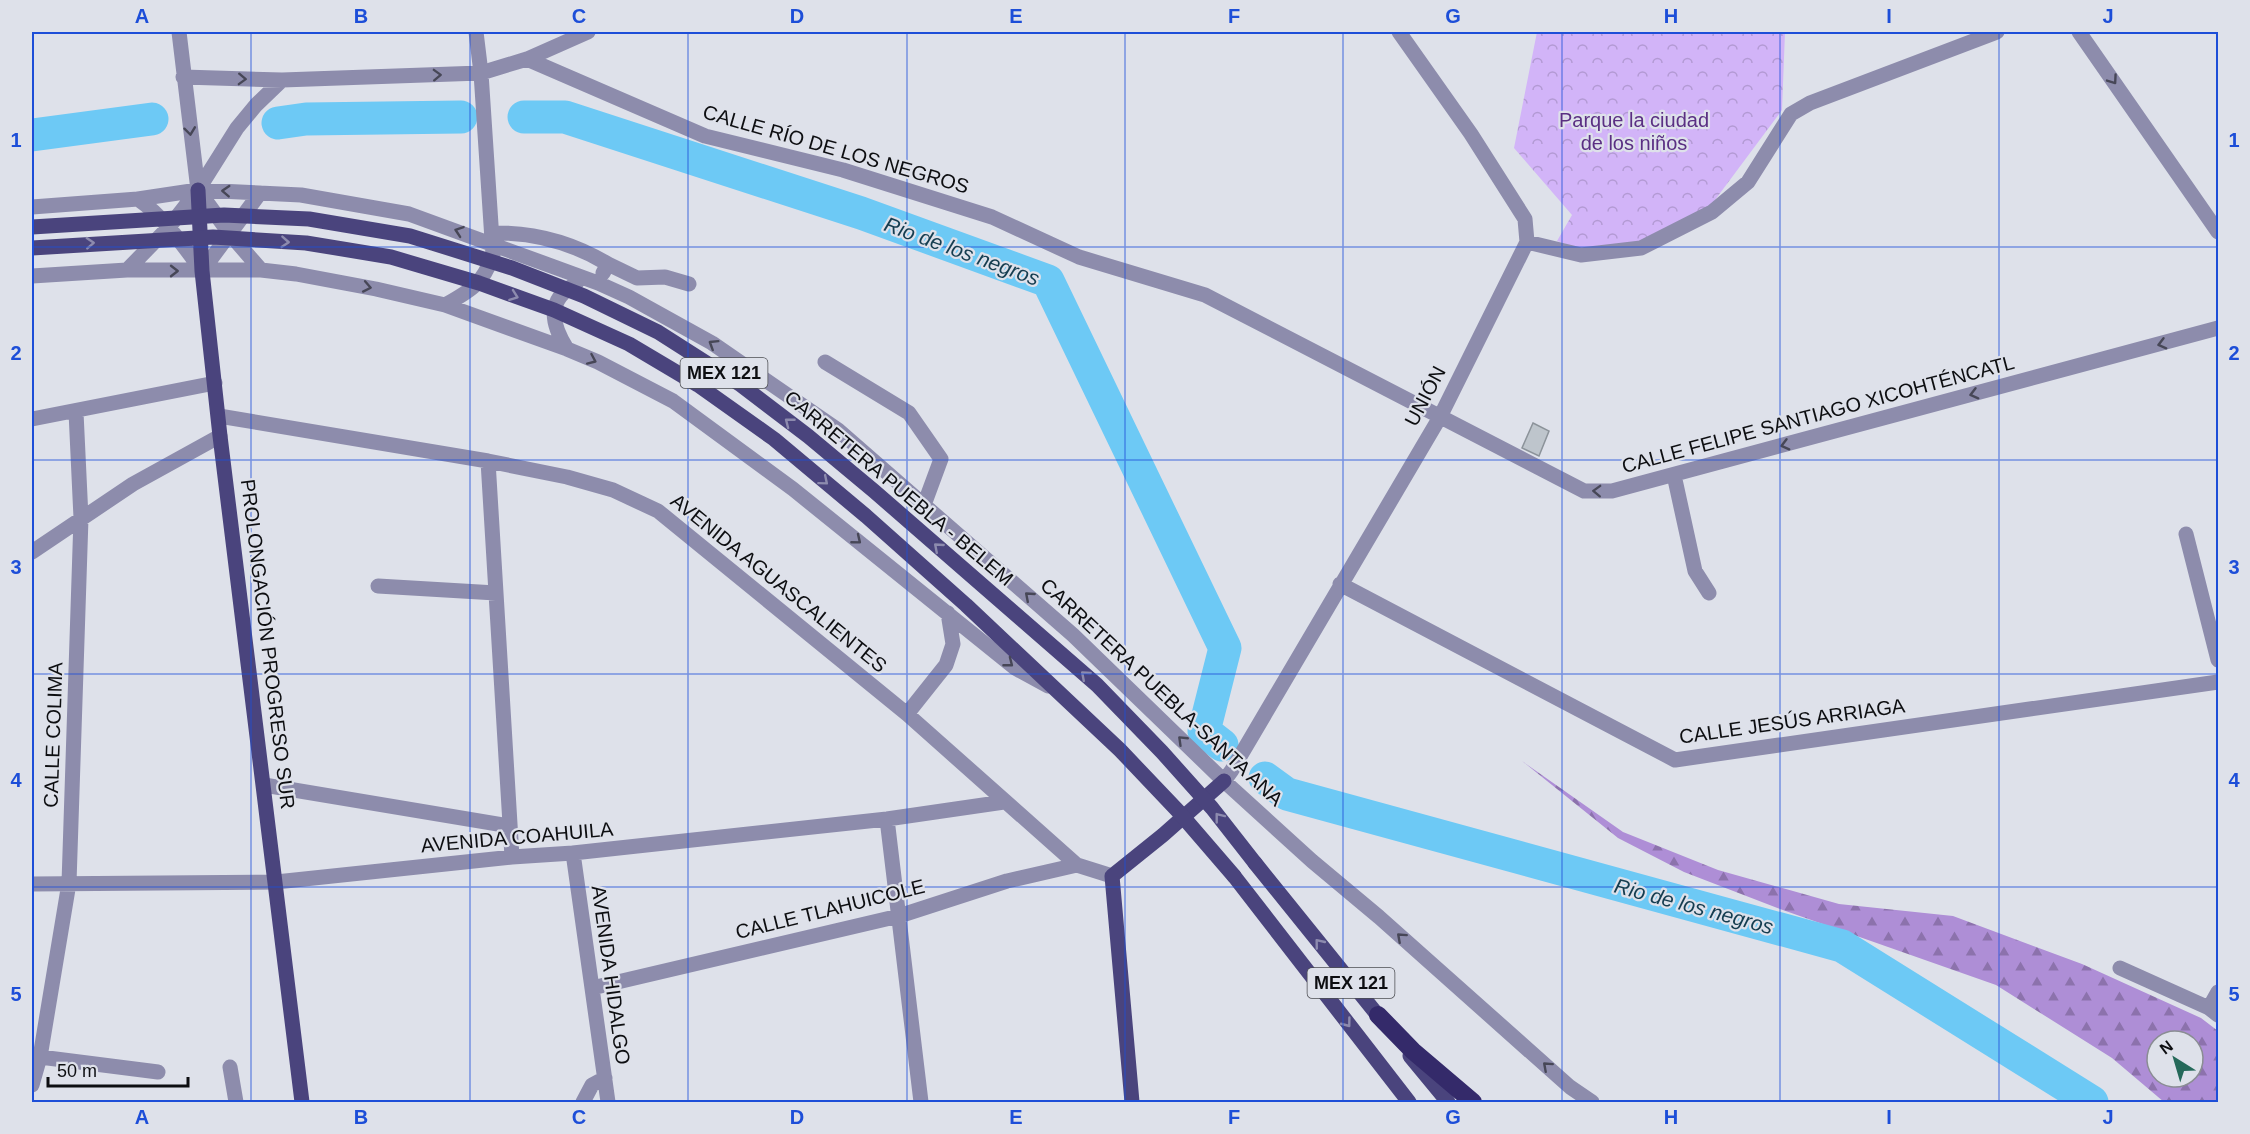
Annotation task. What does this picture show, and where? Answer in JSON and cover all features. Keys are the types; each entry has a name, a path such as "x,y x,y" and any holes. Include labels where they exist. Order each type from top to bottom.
{"highway":[{"path":"1378,1015 1420,1058 1473,1102"}],"main road":[{"name":"PROLONGACIÓN PROGRESO SUR","path":"198,190 202,271 220,436 302,1102"},
{"name":"CARRETERA PUEBLA - BELEM","path":"32,227 224,215 309,219 410,236 512,268 584,296 658,332 741,385 808,436 1097,685 1212,808 1448,1102"},
{"name":"MEX 121","path":"32,248 213,237 306,243 391,257 479,283 554,310 629,344 698,385 774,439 883,531 1060,692 1178,811 1234,876 1409,1102"},
{"path":"1132,1102 1112,876 1224,781"}],"street":[{"path":"178,32 198,190 230,234 261,270"},
{"path":"445,305 468,292 487,273 494,255 476,32"},
{"path":"183,77 282,80 481,73 527,58 588,32"},
{"path":"1399,32 1471,134 1525,219 1527,242 1581,255 1641,248 1712,212 1748,182 1791,114 1810,103 1997,32"},
{"path":"2079,32 2218,232"},
{"name":"CALLE RÍO DE LOS NEGROS","path":"527,58 705,136 864,176 992,217 1079,257 1205,295 1440,417"},
{"path":"127,270 169,227 198,190 237,128 256,105 282,80"},
{"name":"CARRETERA PUEBLA-SANTA ANA","path":"32,207 138,199 198,190 301,195 409,214 493,238 629,297 712,343 838,430 1073,635 1224,781 1312,861 1379,917 1570,1087 1592,1102"},
{"path":"202,271 260,194"},
{"path":"138,199 169,227 202,271"},
{"path":"493,238 526,234 585,250 637,278 665,277 690,284"},
{"name":"UNIÓN","path":"1224,781 1440,417 1527,242"},
{"path":"567,349 556,332 554,313 557,301 568,288 580,282 594,282 608,264"},
{"path":"32,276 127,270 261,270 296,274 445,305 567,349 598,362 673,401 793,489 1015,668 1060,692"},
{"name":"CALLE FELIPE SANTIAGO XICOHTÉNCATL","path":"1440,417 1584,490 1612,491 2218,328"},
{"path":"825,362 909,413 941,459 924,505"},
{"path":"32,419 215,383"},
{"name":"CALLE COLIMA","path":"32,1085 40,1057 69,883 81,519 76,412"},
{"name":"AVENIDA AGUASCALIENTES","path":"219,416 488,461 567,477 613,490 658,511 907,714 1077,865 1112,876"},
{"path":"32,552 133,484 220,436"},
{"path":"488,461 512,857"},
{"path":"1674,475 1695,571 1709,593"},
{"path":"2186,534 2218,660"},
{"name":"CALLE JESÚS ARRIAGA","path":"1340,584 1675,760 2218,682"},
{"path":"378,586 496,593"},
{"path":"907,714 946,665 954,644 948,613"},
{"path":"264,785 510,826"},
{"name":"AVENIDA COAHUILA","path":"32,884 276,882 512,857 573,854 887,819 1004,802"},
{"path":"887,819 921,1102"},
{"name":"AVENIDA HIDALGO","path":"573,854 608,1102"},
{"name":"CALLE TLAHUICOLE","path":"592,988 899,916 1006,881 1077,865"},
{"path":"2120,968 2214,1012 2218,992"},
{"path":"40,1057 158,1072"},
{"path":"230,1067 236,1102"},
{"path":"583,1102 592,1085 605,1078"}],"green space":[{"name":"Parque la ciudad de los niños","path":"1537,32 1785,32 1782,110 1709,208 1634,244 1584,250 1557,241 1572,215 1514,148"},
{"path":"1522,761 1623,832 1718,870 1839,904 1953,916 2082,964 2201,1018 2218,1031 2218,1102 2164,1102 2149,1089 2205,1089 2205,1029 2145,1029 2145,1086 2112,1058 1996,985 1780,909 1684,872 1618,838"}],"building":[{"path":"1533,423 1549,431 1539,456 1522,448"}],"waterway":[{"name":"Rio de los negros","path":"278,123 306,119 461,117"},
{"name":"Rio de los negros","path":"524,117 565,117 861,213 1048,281 1225,648 1204,731 1222,745"},
{"name":"Rio de los negros","path":"32,135 152,119"},
{"name":"Rio de los negros","path":"1265,778 1287,794 1842,946 2092,1102"}]}
